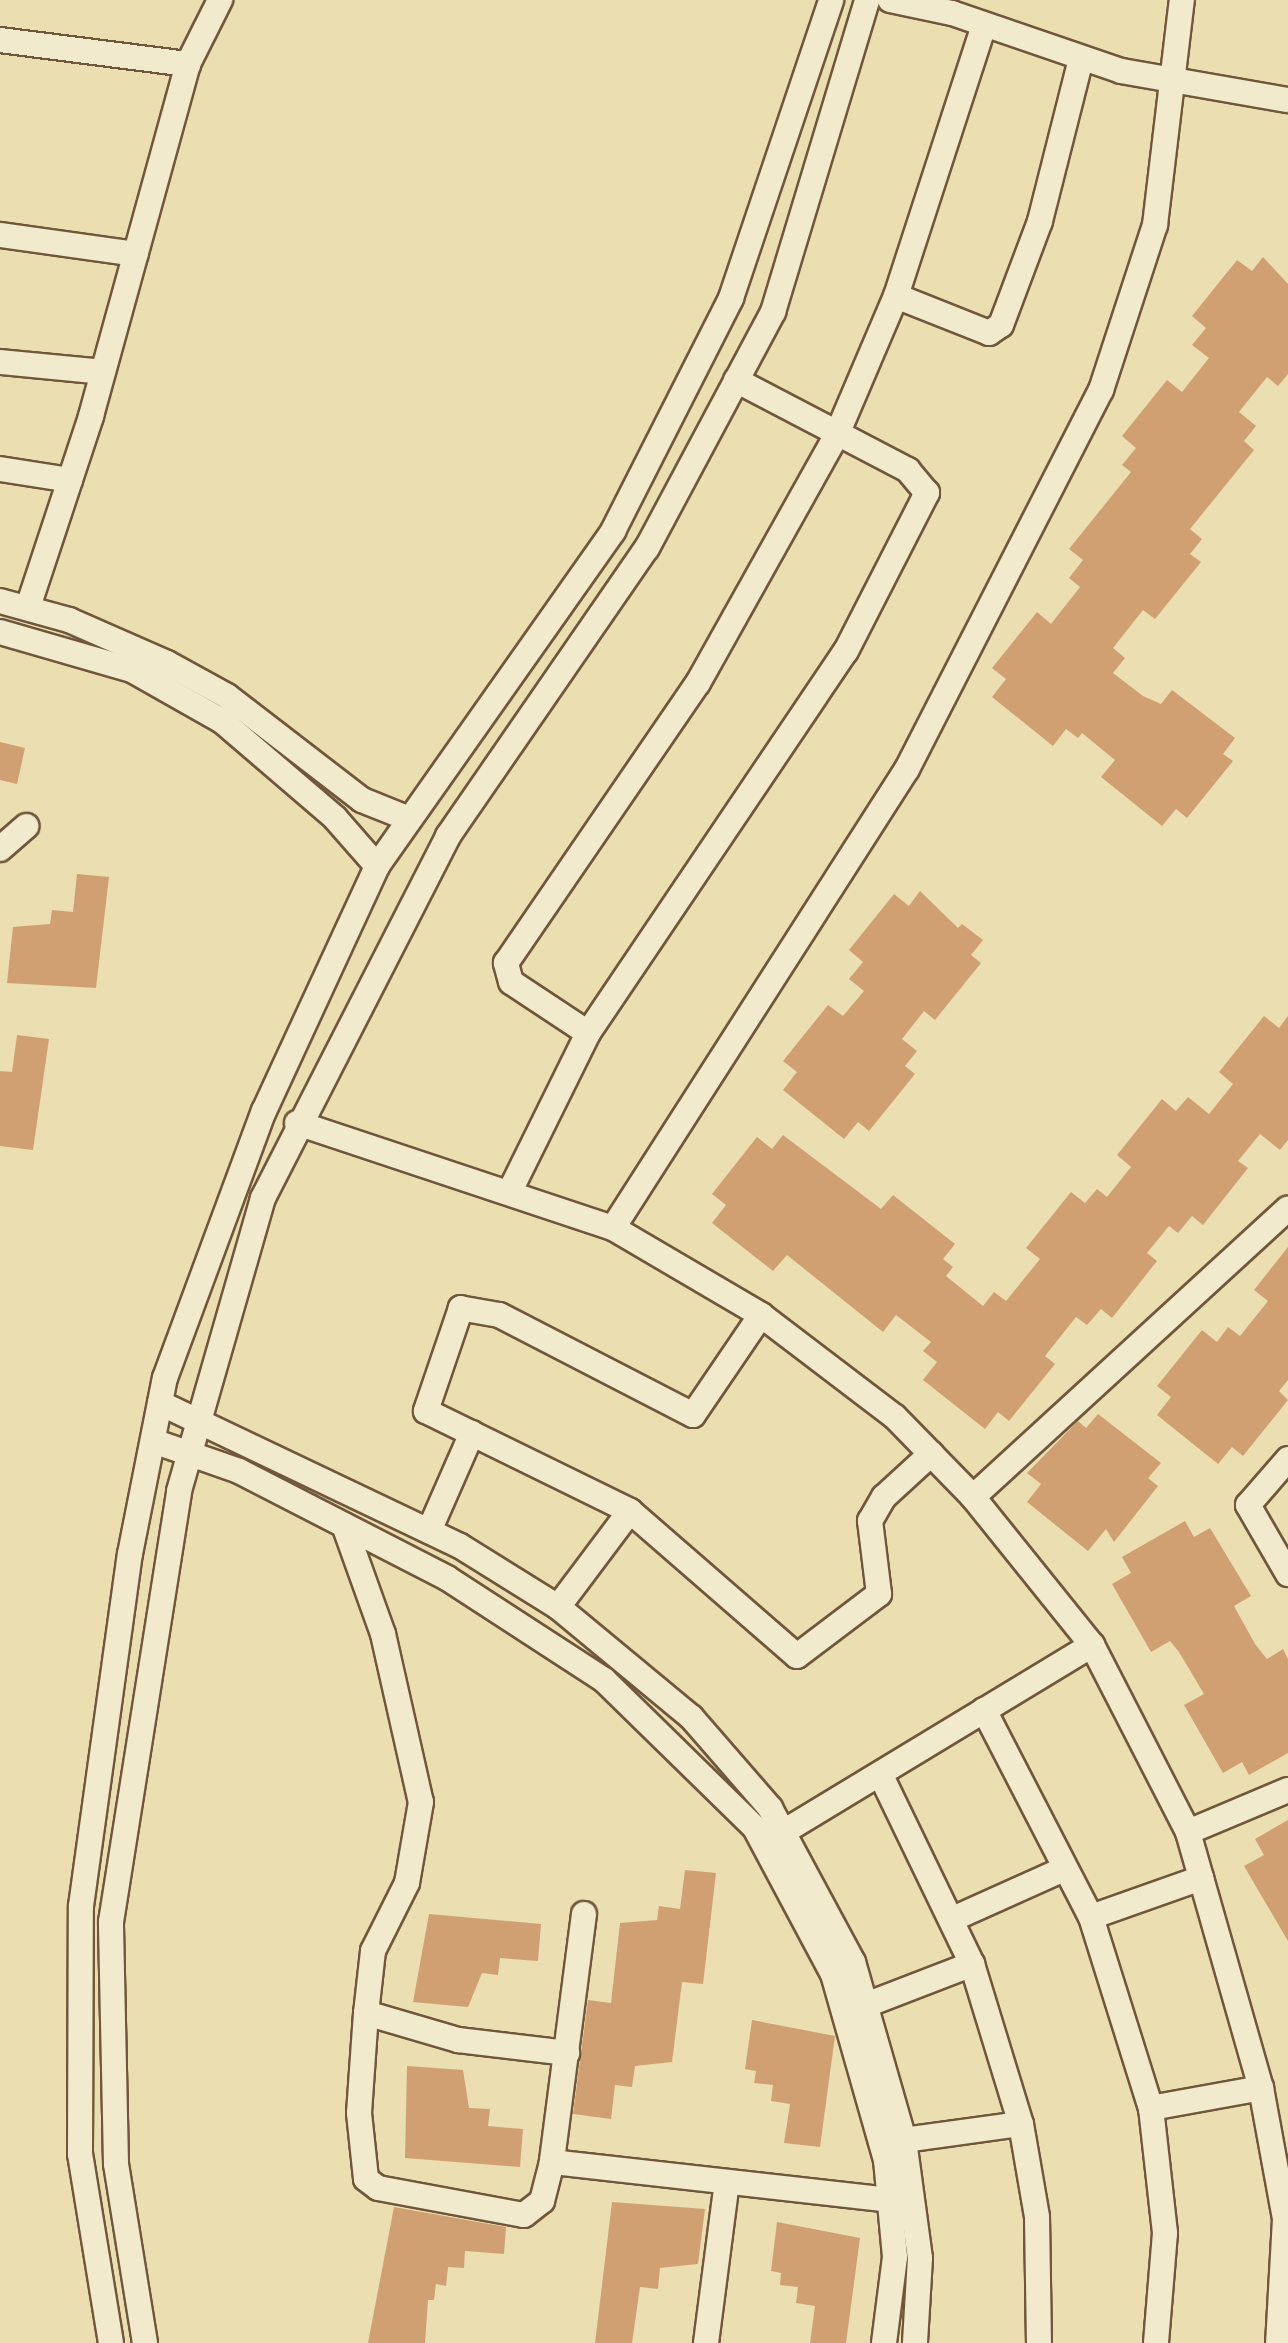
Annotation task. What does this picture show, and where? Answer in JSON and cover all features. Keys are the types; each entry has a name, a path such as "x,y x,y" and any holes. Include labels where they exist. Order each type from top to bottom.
{"street":[{"path":"28,607 103,372 188,64 220,0"},
{"path":"111,2343 80,2154 81,1906 160,1403 264,1111 377,866 407,818 613,531 731,298 831,0"},
{"path":"145,2343 116,2164 111,1922 190,1451 263,1198 297,1123 448,836 647,548 773,312 867,0"},
{"path":"890,0 984,25 1081,59 1171,82 1288,100"},
{"path":"613,1228 907,769 1095,402 1144,272 1182,0"},
{"path":"588,1033 511,982 506,963 515,942 698,683 838,432 896,296 984,25"},
{"path":"0,40 188,64"},
{"path":"896,296 989,333 1001,325 1040,221 1081,59"},
{"path":"0,235 136,254"},
{"path":"0,362 103,372"},
{"path":"511,1189 588,1033 846,651 927,493 919,476 736,380"},
{"path":"0,469 70,480"},
{"path":"0,601 28,607 179,669 227,696 362,800 407,818"},
{"path":"0,632 132,670 222,721 335,818 377,866"},
{"path":"0,849 26,826"},
{"path":"297,1123 511,1189 613,1228 761,1315 895,1417 973,1497 1092,1645 1188,1832 1261,2088 1286,2219 1278,2343"},
{"path":"973,1497 1288,1208"},
{"path":"761,1315 693,1415 499,1315 461,1308 426,1408 630,1511 789,1653 808,1655 879,1594 870,1521 884,1497 931,1454"},
{"path":"160,1403 429,1531 558,1607 691,1717 785,1831 853,1962 904,2140 920,2258 915,2343"},
{"path":"429,1531 472,1433"},
{"path":"153,1441 190,1451 447,1578 604,1680 755,1828 833,1974 891,2200 895,2257 884,2343"},
{"path":"1288,1459 1248,1505 1288,1574"},
{"path":"558,1607 630,1511"},
{"path":"344,1525 383,1634 421,1802 407,1883 373,1951 359,2113 366,2179 378,2188 524,2215 542,2201 552,2162 584,1914"},
{"path":"785,1831 1092,1645"},
{"path":"984,1710 1091,1917 1151,2108 1165,2233 1156,2343"},
{"path":"880,1774 955,1918 1021,2124 1037,2217 1039,2343"},
{"path":"1188,1832 1288,1790"},
{"path":"955,1918 1064,1869"},
{"path":"1091,1917 1201,1878"},
{"path":"866,2005 972,1964"},
{"path":"366,2013 444,2038 567,2053"},
{"path":"1151,2108 1261,2088"},
{"path":"904,2140 1021,2124"},
{"path":"552,2162 891,2200"},
{"path":"706,2343 727,2182"}],"building":[{"path":"1263,257 1288,284 1288,374 1278,386 1267,377 1239,412 1256,426 1244,441 1254,450 1190,529 1202,539 1190,554 1201,562 1155,619 1143,610 1113,648 1125,658 1113,673 1143,696 1161,704 1172,690 1235,738 1223,754 1233,761 1187,818 1176,809 1162,826 1101,777 1115,760 1082,733 1078,738 1066,729 1053,746 992,697 1006,679 992,668 1037,612 1051,624 1080,587 1069,578 1083,560 1069,549 1131,472 1122,465 1136,448 1122,436 1167,380 1182,392 1209,358 1192,345 1206,328 1192,316 1237,260 1252,271"},
{"path":"0,742 25,748 17,784 0,780"},
{"path":"77,874 109,877 96,988 7,983 13,927 50,924 52,910 73,912"},
{"path":"920,891 958,928 962,924 983,940 971,955 981,963 935,1020 924,1011 902,1039 917,1051 905,1066 915,1074 869,1131 858,1122 844,1139 783,1090 797,1072 783,1061 828,1005 843,1016 864,991 849,979 863,962 849,950 894,894 909,906"},
{"path":"1264,1016 1279,1028 1288,1016 1288,1140 1280,1150 1260,1134 1238,1161 1248,1168 1203,1225 1192,1216 1178,1233 1169,1226 1147,1253 1157,1261 1112,1318 1101,1309 1087,1325 1076,1317 1045,1356 1055,1364 1009,1421 998,1412 985,1429 923,1380 937,1362 923,1351 931,1342 896,1315 883,1332 787,1255 773,1271 712,1223 726,1205 712,1194 757,1137 772,1149 783,1135 881,1209 893,1195 955,1244 943,1259 953,1267 946,1276 983,1306 994,1292 1006,1301 1040,1259 1026,1248 1071,1192 1085,1203 1097,1189 1107,1197 1131,1167 1117,1155 1162,1099 1176,1111 1188,1097 1209,1114 1233,1084 1219,1072"},
{"path":"17,1035 49,1039 33,1150 0,1146 0,1071 12,1072"},
{"path":"1288,1247 1288,1380 1279,1391 1288,1400 1243,1456 1232,1447 1218,1464 1157,1415 1171,1397 1157,1386 1202,1330 1217,1342 1228,1327 1240,1336 1268,1301 1254,1290"},
{"path":"1098,1414 1161,1463 1148,1478 1158,1486 1114,1542 1106,1529 1088,1551 1027,1502 1041,1484 1027,1473 1078,1421 1086,1428"},
{"path":"1185,1521 1194,1537 1210,1528 1251,1596 1234,1606 1255,1644 1267,1659 1283,1649 1288,1659 1288,1753 1249,1775 1242,1762 1223,1773 1184,1705 1204,1694 1170,1641 1151,1652 1112,1584 1131,1573 1122,1557"},
{"path":"1288,1820 1288,1941 1244,1866 1264,1855 1255,1839"},
{"path":"685,1870 716,1873 703,1984 682,1982 672,2062 635,2066 632,2087 615,2085 611,2119 573,2114 588,2000 611,2003 620,1923 657,1920 659,1906 680,1909"},
{"path":"429,1914 541,1924 538,1961 500,1958 498,1975 482,1973 468,2007 413,2002"},
{"path":"752,2020 835,2036 820,2147 784,2143 790,2104 771,2101 773,2085 754,2083 756,2071 745,2069"},
{"path":"407,2066 463,2070 469,2108 490,2109 488,2126 523,2129 520,2167 405,2158"},
{"path":"612,2202 705,2209 698,2264 660,2268 658,2289 640,2287 632,2343 595,2343"},
{"path":"394,2207 506,2227 504,2254 465,2251 464,2268 448,2267 446,2286 436,2284 434,2300 428,2300 425,2343 368,2343"},
{"path":"777,2222 860,2238 846,2343 810,2343 815,2306 796,2303 798,2287 780,2285 781,2273 771,2271"}]}
